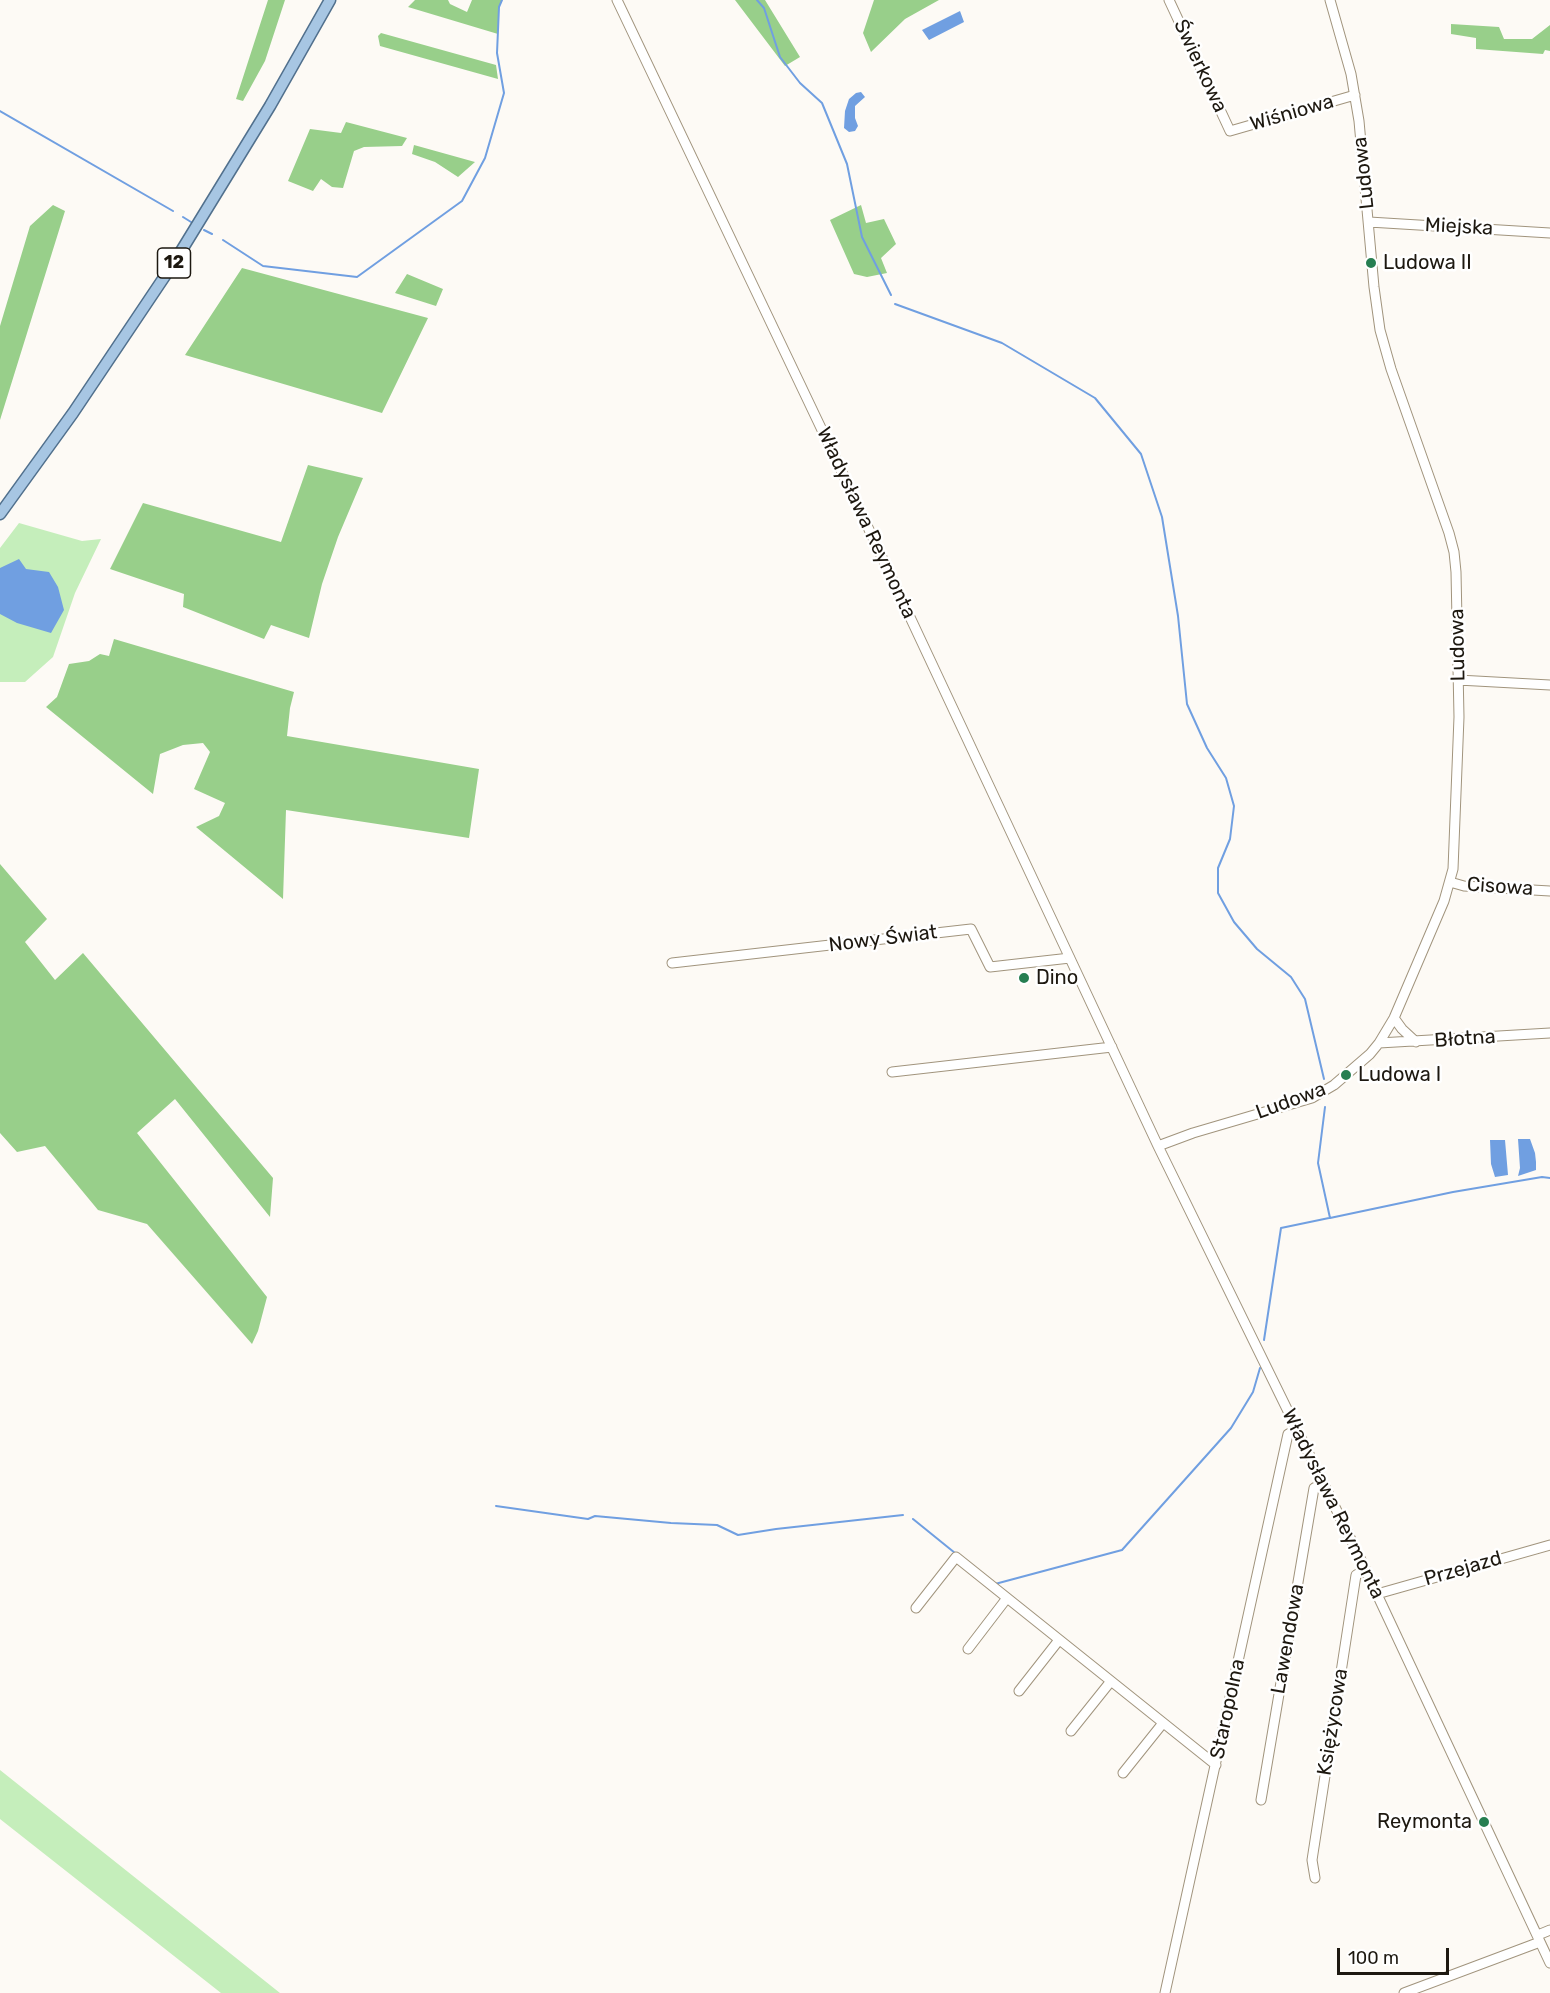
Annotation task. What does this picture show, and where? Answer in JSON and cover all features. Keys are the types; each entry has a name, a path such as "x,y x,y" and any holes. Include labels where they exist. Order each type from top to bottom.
{"main road":[{"name":"12","path":"0,514 79,404 175,261 270,106 330,0"}],"street":[{"name":"Władysława Reymonta","path":"617,0 1158,1146 1377,1594 1550,1963"},
{"name":"Świerkowa","path":"1169,0 1230,131"},
{"name":"Ludowa","path":"1158,1146 1193,1133 1312,1098 1334,1085 1379,1043 1394,1018 1450,882 1455,839 1458,743 1454,552 1385,350 1376,308 1355,95 1330,0"},
{"name":"Wiśniowa","path":"1230,131 1355,95"},
{"name":"Miejska","path":"1369,222 1550,232"},
{"path":"1458,680 1550,685"},
{"name":"Cisowa","path":"1450,882 1464,886 1550,891"},
{"name":"Nowy Świat","path":"672,963 970,929 990,967 1070,958"},
{"path":"1394,1018 1402,1029 1416,1041"},
{"name":"Błotna","path":"1379,1043 1550,1033"},
{"path":"892,1072 1112,1047"},
{"name":"Staropolna","path":"1164,1993 1288,1434 1297,1430"},
{"name":"Lawendowa","path":"1261,1800 1314,1488 1322,1484"},
{"name":"Przejazd","path":"1377,1594 1550,1545"},
{"path":"916,1608 956,1557 1216,1764"},
{"name":"Księżycowa","path":"1315,1878 1311,1860 1354,1587 1356,1575 1365,1570"},
{"path":"968,1649 1007,1598"},
{"path":"1019,1691 1059,1640"},
{"path":"1071,1731 1111,1681"},
{"path":"1123,1773 1163,1723"},
{"path":"1404,1993 1539,1939 1550,1930"}],"green space":[{"path":"268,0 285,0 265,61 243,101 236,99"},
{"path":"415,0 448,0 450,4 467,12 472,0 502,0 499,7 498,34 408,7"},
{"path":"735,0 765,0 800,57 785,66"},
{"path":"874,0 939,0 905,19 871,52 863,33"},
{"path":"1451,24 1499,27 1504,39 1532,39 1550,25 1550,51 1545,50 1543,54 1476,49 1476,38 1451,34"},
{"path":"381,33 496,65 498,79 380,46 378,36"},
{"path":"346,122 407,138 402,146 364,147 354,151 343,188 332,187 321,179 313,191 288,181 310,129 341,133"},
{"path":"414,145 475,162 458,177 435,162 412,154"},
{"path":"53,205 65,211 0,420 0,326 30,226"},
{"path":"861,205 866,223 884,219 896,244 881,258 887,273 867,277 854,274 830,220"},
{"path":"242,268 428,318 382,413 185,355"},
{"path":"407,274 443,289 436,306 395,293"},
{"path":"308,465 363,478 338,537 322,584 309,638 271,625 264,639 183,607 184,594 110,569 143,503 281,542"},
{"path":"19,523 82,541 101,539 75,593 53,657 25,682 0,682 0,548"},
{"path":"114,639 294,692 287,736 479,769 469,838 286,810 283,899 196,827 219,816 225,803 194,789 210,752 203,743 183,745 160,754 153,794 46,707 57,697 69,664 89,661 100,654 109,656"},
{"path":"0,864 47,919 25,942 55,980 83,953 273,1178 270,1217 175,1099 137,1133 267,1297 252,1344 147,1224 98,1210 45,1146 17,1152 0,1133"},
{"path":"0,1770 280,1993 221,1993 0,1819"}],"water":[{"path":"960,11 964,22 929,40 922,30"},
{"path":"861,92 865,97 855,106 858,126 855,131 849,132 844,128 845,111 849,99"},
{"path":"19,559 26,569 49,572 58,587 64,610 51,633 17,623 0,614 0,568"},
{"path":"1518,1139 1530,1139 1535,1153 1536,1170 1518,1176 1520,1168"},
{"path":"1490,1140 1505,1140 1508,1175 1495,1177 1491,1164"}],"waterway":[{"path":"223,240 263,266 357,277 462,201 485,158 504,93 497,53 499,7 502,0"},
{"path":"757,0 764,8 780,57 800,83 822,103 847,164 862,237 891,295"},
{"path":"0,111 173,211"},
{"path":"183,217 191,222"},
{"path":"204,230 212,234"},
{"path":"895,304 1002,343 1095,398 1141,454 1162,517 1178,616 1187,704 1207,748 1226,778 1234,806 1230,839 1218,868 1218,893 1234,922 1257,949 1291,977 1305,999 1324,1079"},
{"path":"1325,1107 1318,1163 1330,1218 1453,1192 1542,1177 1550,1178"},
{"path":"1264,1340 1281,1228 1329,1218"},
{"path":"995,1584 1122,1550 1231,1428 1253,1392 1260,1368"},
{"path":"496,1506 588,1519 595,1516 717,1525 738,1535 903,1515"},
{"path":"913,1519 955,1553"}],"place":[{"name":"Ludowa II","path":"1371,263"},
{"name":"Dino","path":"1024,978"},
{"name":"Ludowa I","path":"1346,1075"},
{"name":"Reymonta","path":"1484,1822"}]}
